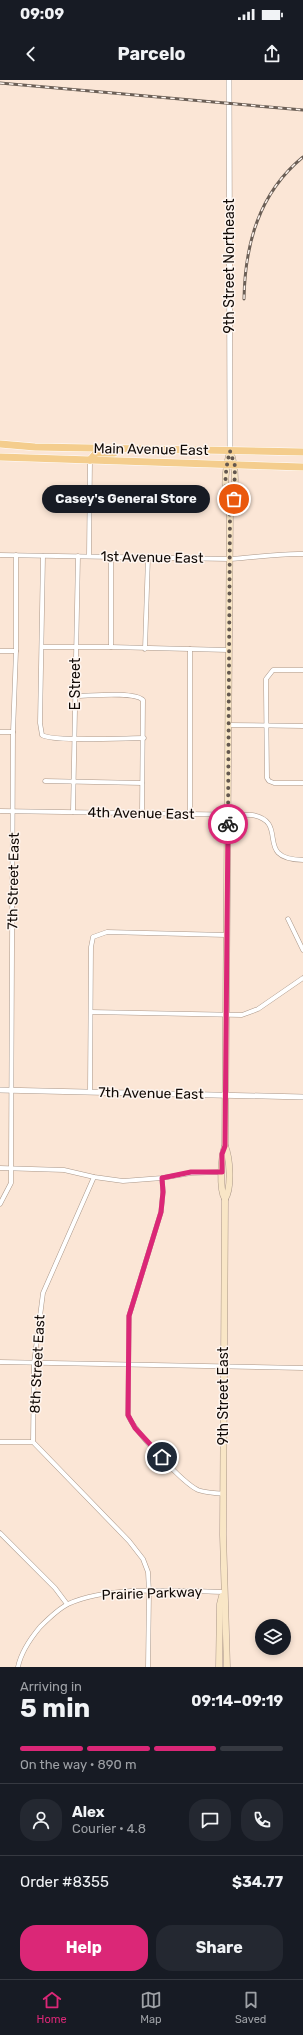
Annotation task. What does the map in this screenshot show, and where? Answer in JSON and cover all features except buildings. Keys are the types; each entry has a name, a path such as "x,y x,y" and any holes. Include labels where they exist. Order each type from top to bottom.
{"main road":[{"name":"Main Avenue East","path":"0,444 35,447 303,452"},
{"path":"90,460 96,453 135,453 151,449"},
{"name":"9th Street East","path":"230,451 226,465 226,498 230,509"},
{"name":"9th Street East","path":"226,1199 222,1194 222,1154 225,1146 226,935 229,815 229,559 230,509 234,499 235,466 230,451"},
{"name":"Main Avenue East","path":"0,458 235,466 303,466"},
{"name":"9th Street East","path":"225,1146 228,1154 229,1173 228,1194 226,1199 223,1494 223,1592 226,1611 227,1667"},
{"name":"9th Street East","path":"219,1667 220,1604 223,1592"}],"street":[{"name":"9th Street Northeast","path":"229,80 230,451"},
{"path":"89,556 90,460"},
{"name":"1st Avenue East","path":"0,555 229,559 303,554"},
{"name":"7th Street East","path":"0,1204 11,1183 12,1168 13,811 16,555"},
{"path":"43,556 40,723 42,735 46,738 144,738"},
{"name":"E Street","path":"73,812 75,647 78,556"},
{"path":"111,556 111,647"},
{"path":"145,649 148,557"},
{"path":"42,647 228,650"},
{"path":"190,649 190,814"},
{"path":"0,651 16,651"},
{"path":"303,670 273,670 266,679 267,778 269,781 303,784"},
{"path":"75,696 127,695 142,699 144,704 142,813"},
{"path":"228,724 303,726"},
{"path":"0,732 14,732"},
{"path":"45,781 142,783"},
{"name":"4th Avenue East","path":"0,811 190,814 261,817 271,828 274,845 280,855 285,859 303,860"},
{"path":"288,919 303,950"},
{"path":"90,1092 91,947 93,937 107,932 226,935"},
{"path":"91,1012 242,1015 258,1009 303,978"},
{"name":"7th Avenue East","path":"0,1090 303,1097"},
{"path":"0,1168 64,1170 94,1177 123,1181 162,1178 191,1172 222,1172"},
{"name":"8th Street East","path":"33,1442 34,1363 42,1293 94,1177"},
{"path":"162,1178 163,1192 161,1212 129,1316 127,1406 131,1422 162,1457 190,1485 198,1490 223,1494"},
{"path":"0,1362 128,1363 303,1368"},
{"path":"0,1442 33,1442 133,1545 143,1559 148,1572 149,1592 148,1667"},
{"path":"162,1457 169,1449"},
{"path":"0,1534 55,1588 67,1604"},
{"name":"Prairie Parkway","path":"18,1667 20,1659 31,1638 47,1620 67,1604 98,1594 121,1591 223,1592"}],"railway":[{"path":"0,83 303,110"},
{"path":"244,299 247,259 257,221 265,203 275,187 288,171 303,157"}],"way so far":[{"path":"228,824 230,509 226,498 226,465 230,451 235,466 234,499"}],"place":[{"name":"Casey's General Store","path":"234,499"}],"route":[{"path":"162,1457 135,1428 128,1415 129,1316 161,1212 163,1202 162,1178 191,1172 222,1172 222,1154 225,1146 228,824"}]}
